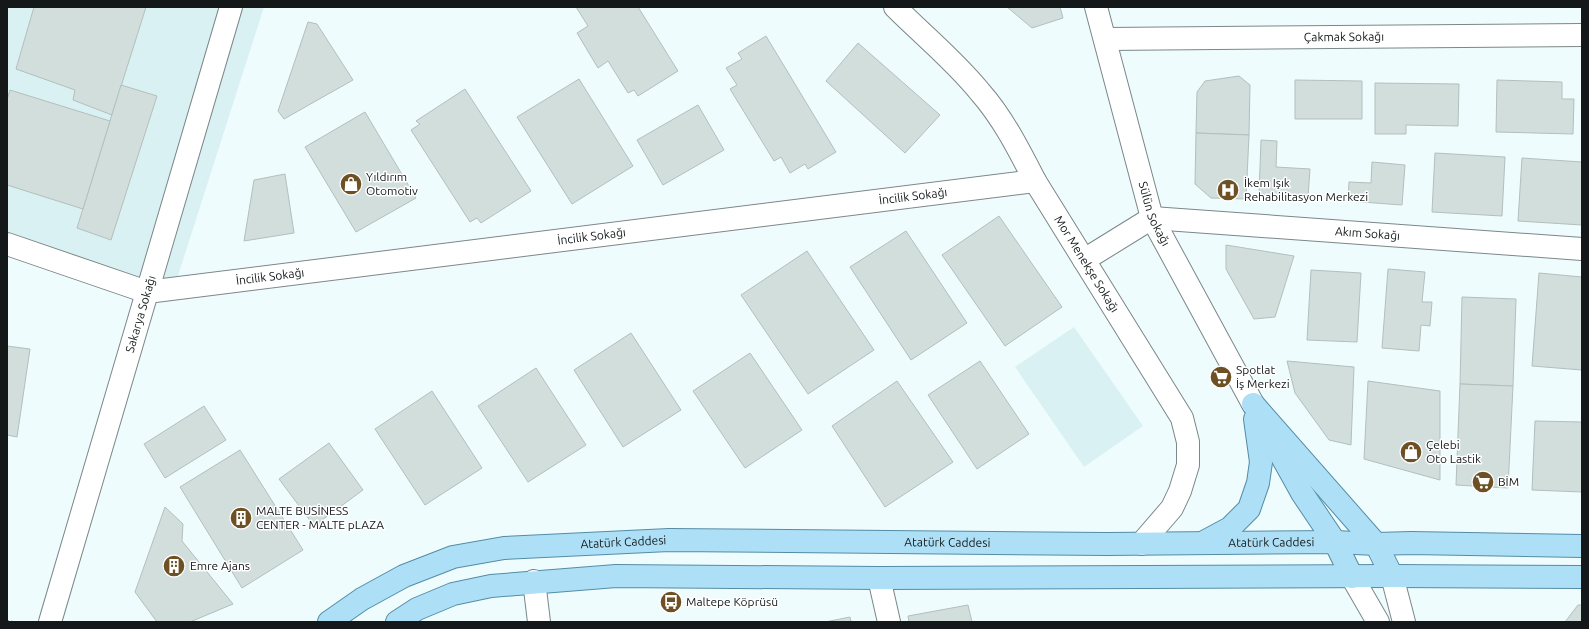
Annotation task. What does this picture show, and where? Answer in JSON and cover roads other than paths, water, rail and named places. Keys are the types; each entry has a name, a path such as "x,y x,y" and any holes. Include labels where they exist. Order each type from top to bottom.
{"main road":[{"path":"1254,404 1276,449 1302,493 1335,542 1352,576"},
{"path":"1202,544 1230,528 1239,520 1249,508 1254,497 1261,462 1254,404"},
{"path":"1254,404 1376,544 1392,576"},
{"name":"Atatürk Caddesi","path":"330,622 362,599 404,576 453,557 504,548 669,540 1141,544 1335,542 1376,544 1411,543 1582,546"},
{"path":"397,622 417,609 452,594 491,586 616,576 879,578 1352,576 1582,577"}],"street":[{"name":"Sakarya Sokağı","path":"50,622 231,7"},
{"name":"Mor Menekşe Sokağı","path":"895,7 981,92 1014,140 1035,180 1182,418 1188,442 1188,465 1177,501 1141,544"},
{"name":"Sülün Sokağı","path":"1096,7 1106,39 1152,218 1254,404"},
{"name":"Çakmak Sokağı","path":"1106,39 1582,35"},
{"name":"İncilik Sokağı","path":"148,292 1035,180"},
{"path":"1084,260 1152,218"},
{"name":"Akım Sokağı","path":"1152,218 1582,249"},
{"path":"7,244 148,292"},
{"path":"1352,576 1378,622"},
{"path":"1392,576 1404,622"},
{"path":"879,578 889,622"},
{"path":"534,582 540,622"}],"place":[{"name":"Yıldırım Otomotiv","path":"351,184"},
{"name":"İkem Işık Rehabilitasyon Merkezi","path":"1228,190"},
{"name":"Spotlat İş Merkezi","path":"1221,377"},
{"name":"Çelebi Oto Lastik","path":"1411,452"},
{"name":"BİM","path":"1483,482"},
{"name":"MALTE BUSİNESS CENTER - MALTE pLAZA","path":"241,518"},
{"name":"Emre Ajans","path":"174,566"},
{"name":"Maltepe Köprüsü","path":"671,602"}]}
